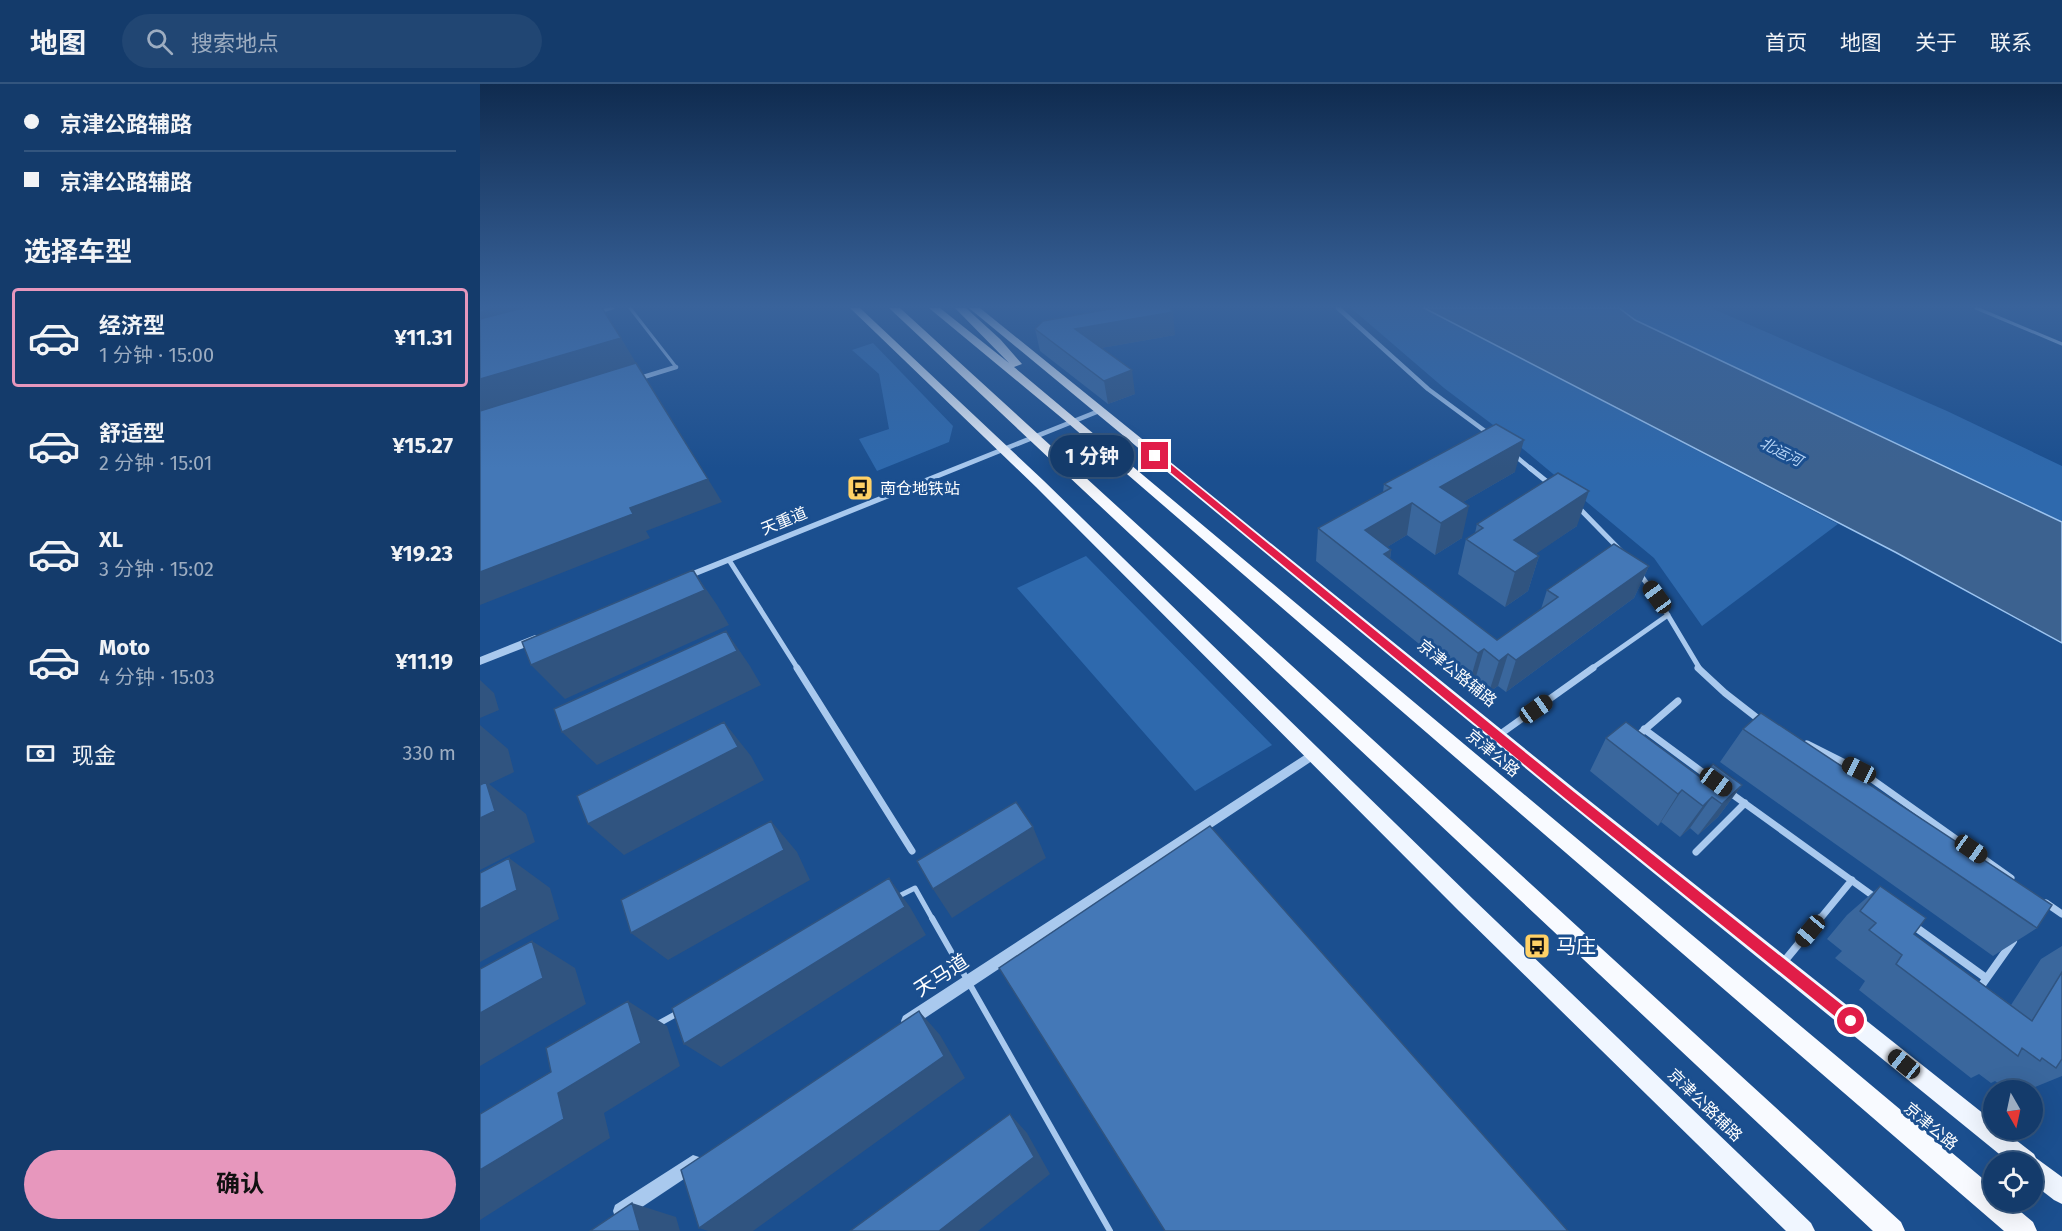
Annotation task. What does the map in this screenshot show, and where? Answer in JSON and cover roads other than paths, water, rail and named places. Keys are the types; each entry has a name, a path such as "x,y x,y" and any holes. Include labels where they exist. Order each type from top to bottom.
{"highway":[{"path":"953,362 1892,1231"},
{"name":"京津公路","path":"1000,362 2024,1231"},
{"path":"1013,362 1042,395"}],"main road":[{"name":"京津公路辅路","path":"912,362 1004,449 1803,1231"},
{"name":"京津公路辅路","path":"1040,362 2014,1152"},
{"path":"2043,1177 2062,1192"}],"street":[{"path":"1397,362 1428,389 1492,436"},
{"path":"633,381 676,367"},
{"name":"天重道","path":"675,582 1101,411"},
{"path":"1510,451 1554,488"},
{"path":"1572,502 1609,536 1630,561"},
{"path":"729,560 912,851"},
{"path":"1637,569 1700,669 1725,693 1772,727"},
{"path":"1498,735 1668,615"},
{"path":"480,661 545,635"},
{"path":"1636,736 1678,701"},
{"path":"1644,729 1881,901"},
{"path":"1801,741 1859,770 2017,882"},
{"name":"天马道","path":"898,1027 1314,754"},
{"path":"1679,767 1687,760"},
{"path":"1696,852 1745,803"},
{"path":"1782,965 1852,880"},
{"path":"2036,896 2062,914"},
{"path":"1909,922 1986,978"},
{"path":"1973,997 2013,940"},
{"path":"611,1218 710,1152"}],"lane":[{"path":"672,362 676,367"},
{"path":"894,899 915,888 1110,1231"},
{"path":"650,1028 681,1011"}],"water":[{"name":"北运河","path":"1527,362 1723,362 2062,522 2062,643 1895,552"}],"place":[{"name":"南仓地铁站","path":"860,488"},
{"name":"马庄","path":"1537,946"}]}
